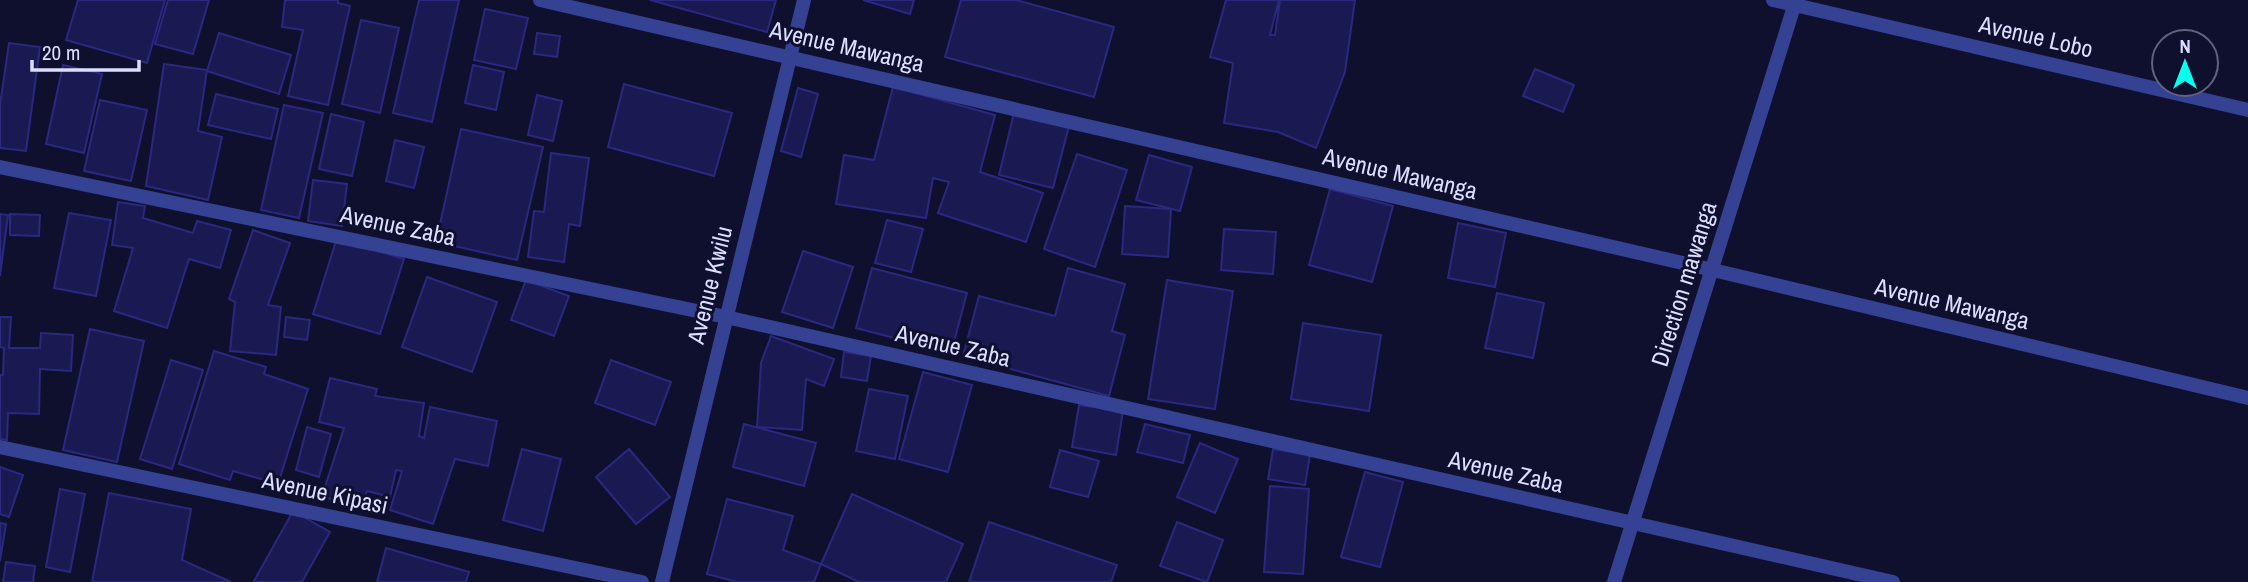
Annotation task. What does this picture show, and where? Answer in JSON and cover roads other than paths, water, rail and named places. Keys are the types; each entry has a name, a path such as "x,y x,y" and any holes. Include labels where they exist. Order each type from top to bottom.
{"street":[{"name":"Avenue Mawanga","path":"540,0 1713,270 2248,398"},
{"name":"Avenue Kwilu","path":"662,582 804,0"},
{"name":"Avenue Lobo","path":"1773,0 1795,2 2248,110"},
{"name":"Direction mawanga","path":"1614,582 1795,2"},
{"name":"Avenue Zaba","path":"0,167 726,317 1893,582"},
{"name":"Avenue Kipasi","path":"0,447 642,582"}]}
